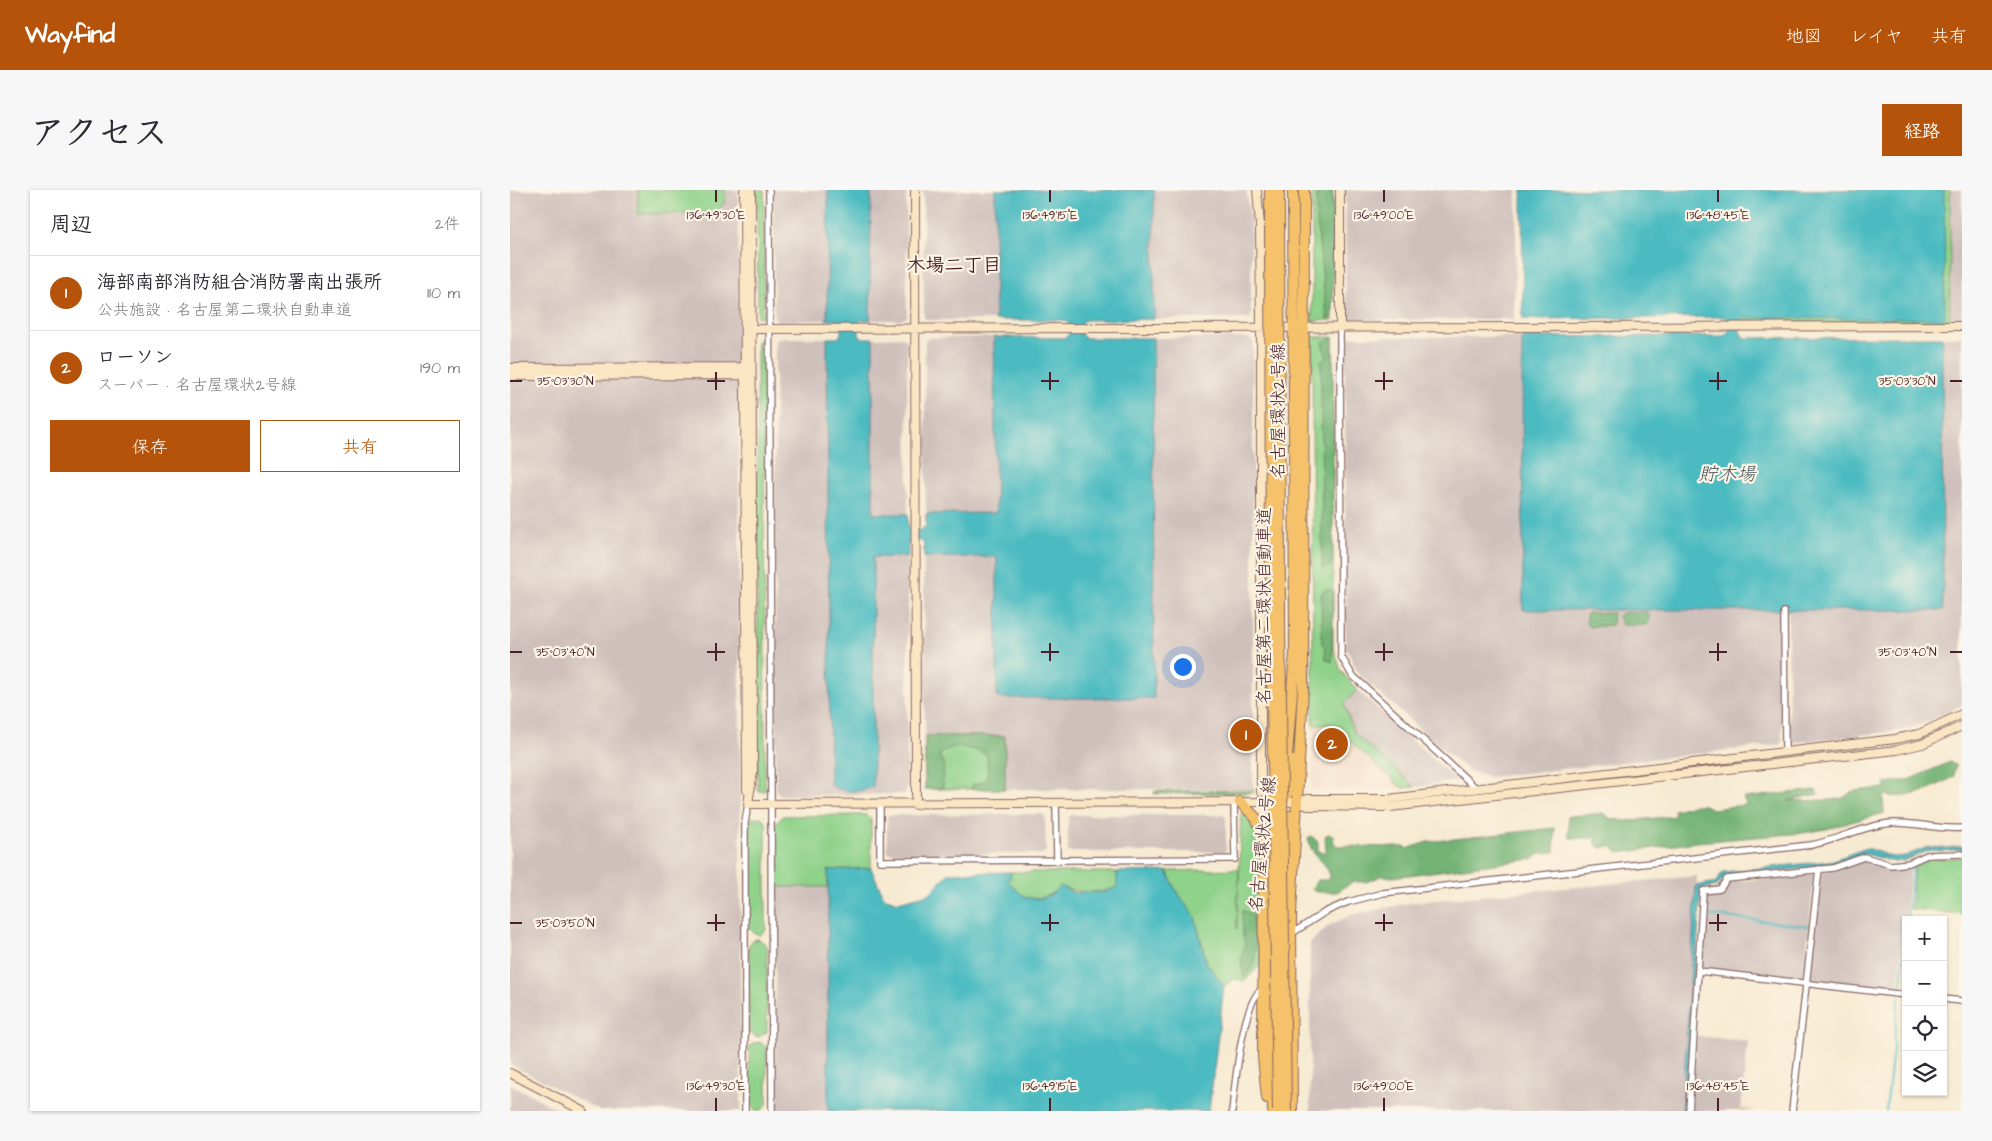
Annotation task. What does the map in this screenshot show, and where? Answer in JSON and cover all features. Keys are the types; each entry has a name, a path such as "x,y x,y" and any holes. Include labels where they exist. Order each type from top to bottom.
{"highway":[{"name":"名古屋第二環状自動車道","path":"1270,190 1271,611 1278,1111"},
{"name":"名古屋第二環状自動車道","path":"1278,190 1280,612 1286,1111"},
{"name":"名古屋環状2号線","path":"1292,1111 1290,934 1301,713 1299,328 1294,190"},
{"name":"名古屋環状2号線","path":"1271,1111 1270,932 1295,653 1299,328 1304,190"},
{"path":"1283,802 1290,784 1295,735 1301,713"},
{"path":"1237,802 1256,818 1264,835 1263,1057 1271,1111"},
{"path":"1272,1068 1281,1020 1282,929 1288,834 1292,812 1297,802"}],"street":[{"path":"744,190 753,772 745,823 745,1111"},
{"path":"748,367 752,329 751,190"},
{"path":"769,190 772,1111"},
{"path":"915,190 916,805"},
{"path":"1257,190 1260,225 1261,328 1261,792"},
{"path":"1340,190 1341,656 1352,675 1476,788"},
{"path":"752,329 1962,326"},
{"path":"510,368 748,367"},
{"path":"510,376 748,375"},
{"path":"1784,612 1785,752"},
{"path":"748,804 916,805 1297,802 1307,799 1388,799 1895,739 1919,734 1962,714"},
{"path":"1297,802 1308,806 1390,807 1497,796 1897,750 1922,744 1962,726"},
{"path":"880,805 880,861 1235,859 1237,802"},
{"path":"1056,803 1057,860"},
{"path":"1290,934 1325,912 1348,902 1383,893 1812,845 1886,824 1908,823 1936,829 1962,828"},
{"path":"1690,1111 1703,891 1720,889 1727,879 1832,868 1864,857 1891,865 1908,863 1931,854 1943,856 1962,854"},
{"path":"1792,1111 1819,869"},
{"path":"1698,971 1902,995"},
{"path":"1232,1111 1240,1047 1252,1002 1257,993 1262,989"},
{"path":"1947,999 1962,1001"},
{"path":"510,1073 584,1111"}],"shaded area":[{"path":"510,190 738,190 741,1111 600,1111 510,1064"},
{"path":"774,190 828,190 827,320 778,321 774,317"},
{"path":"871,190 906,190 907,317 901,320 870,320"},
{"path":"923,190 995,190 995,320 928,320 924,317"},
{"path":"1154,190 1246,190 1251,220 1251,316 1249,319 1154,319"},
{"path":"1345,190 1517,190 1514,319 1350,320 1346,315"},
{"path":"1950,190 1962,190 1962,319 1951,319"},
{"path":"903,337 907,341 908,514 873,514 873,338"},
{"path":"994,337 996,513 926,514 925,341 928,338"},
{"path":"1349,337 1522,337 1523,610 1781,609 1782,744 1489,777 1471,772 1456,761 1367,682 1359,674 1346,648 1345,342"},
{"path":"1942,337 1962,337 1962,705 1930,721 1904,730 1789,743 1788,609 1943,610"},
{"path":"779,338 827,338 830,785 873,786 873,557 908,557 907,791 904,794 780,795 776,791 775,342"},
{"path":"1153,338 1249,338 1253,342 1253,789 1005,789 1004,736 925,736 924,557 997,557 1153,698"},
{"path":"1357,690 1457,781 1415,787 1354,733 1344,704"},
{"path":"1331,724 1402,788 1316,790 1312,788 1313,725"},
{"path":"1042,814 1045,816 1046,851 1042,854 889,853 887,851 887,817 889,815"},
{"path":"1071,815 1223,815 1226,818 1226,850 1224,852 1068,852 1068,818"},
{"path":"1867,859 1892,868 1911,865 1905,916 1902,916 1902,946 1897,991 1810,982 1821,874 1824,871 1834,870"},
{"path":"1814,874 1804,981 1700,968 1706,893 1728,882"},
{"path":"1697,876 1682,1111 1310,1111 1310,943 1328,926 1351,915 1415,902"},
{"path":"775,887 828,887 828,1111 776,1110"},
{"path":"1696,1036 1748,1041 1741,1109 1757,1111 1691,1111"},
{"path":"510,1084 561,1111 510,1111"}],"green space":[{"path":"638,190 725,190 725,202 716,213 638,214"},
{"path":"757,190 764,190 764,317 758,317"},
{"path":"1312,190 1333,190 1333,320 1312,321"},
{"path":"1317,190 1332,190 1333,307 1331,317 1327,319 1316,214"},
{"path":"1944,190 1950,190 1950,323 1740,322"},
{"path":"1312,337 1333,337 1333,647 1341,671 1357,690 1344,704 1354,733 1415,787 1402,788 1331,724 1313,725"},
{"path":"1333,338 1333,559 1331,565 1325,569 1322,567 1321,361 1327,357 1323,342"},
{"path":"757,341 764,341 765,791 758,791"},
{"path":"1329,589 1333,592 1332,662 1326,659 1325,647 1322,644 1321,595 1324,590"},
{"path":"1646,612 1649,614 1649,623 1647,625 1622,625 1618,616 1621,613"},
{"path":"1588,613 1613,613 1612,625 1590,627 1587,625 1586,617"},
{"path":"925,736 1005,736 1005,789 925,789"},
{"path":"925,736 1005,736 1005,789 971,789 973,784 986,779 988,770 987,755 975,750 952,747 941,753 940,759 944,762 943,789 925,789"},
{"path":"1950,762 1956,766 1954,777 1930,789 1912,795 1886,795 1883,798 1884,813 1826,829 1803,833 1697,842 1626,852 1618,852 1611,846 1601,848 1597,846 1594,838 1569,838 1568,816 1603,813 1611,819 1627,821 1675,816 1674,810 1695,805 1705,805 1712,809 1744,805 1746,803 1743,798 1816,790 1818,794 1788,801 1829,800 1843,798 1853,791 1884,788 1886,783 1908,780"},
{"path":"1254,790 1253,793 1154,794 1155,791"},
{"path":"1241,814 1247,814 1263,829 1261,964 1245,981 1234,979 1224,986 1207,964 1195,917 1175,889 1167,871 1239,869 1237,929"},
{"path":"866,815 871,820 871,868 828,870 828,887 775,887 775,825 783,816"},
{"path":"761,817 766,822 766,930 760,935 754,933 749,928 749,823 752,818"},
{"path":"1555,828 1554,852 1539,854 1533,859 1393,877 1382,876 1366,882 1353,882 1337,892 1316,892 1312,889 1317,880 1327,880 1330,876 1325,865 1310,845 1308,838 1311,836 1318,842 1318,852 1326,852 1325,836 1328,834 1333,836 1334,843 1337,846 1405,847 1407,849 1427,842"},
{"path":"1928,857 1941,859 1962,857 1962,914 1911,909 1915,864"},
{"path":"1012,872 1117,872 1118,887 1089,892 1074,891 1060,886 1053,893 1044,897 1029,898 1022,895 1008,882"},
{"path":"1242,910 1252,914 1256,939 1253,964 1244,978 1241,960 1245,945"},
{"path":"758,939 767,945 767,1032 758,1037 749,1033 749,945 753,940"},
{"path":"760,1042 767,1048 767,1104 762,1110 755,1110 750,1104 749,1047 754,1043"}],"water":[{"path":"828,190 871,190 870,320 862,320 859,323 859,335 862,338 873,338 873,514 908,514 908,525 913,530 921,530 926,526 926,514 996,513 994,337 1065,338 1069,334 1069,324 1064,320 995,320 995,190 1154,190 1154,319 1085,320 1081,324 1081,334 1085,338 1153,338 1154,698 997,698 997,557 924,557 924,544 920,540 912,541 908,545 908,557 873,557 873,787 851,791 841,790 830,785 827,338 838,338 841,334 841,324 838,320 827,320"},
{"name":"貯木場","path":"1522,190 1944,190 1945,319 1744,318 1740,322 1740,332 1744,338 1942,337 1943,610 1523,610 1522,337 1724,336 1729,331 1729,322 1725,317 1523,319"},
{"path":"1962,846 1962,849 1930,850 1906,860 1895,862 1866,854 1826,866 1725,877 1717,886 1701,889 1686,1111 1682,1111 1696,886 1716,882 1723,872 1830,861 1867,848 1892,857 1905,856 1928,847 1947,848"},
{"path":"871,868 884,897 898,902 929,894 949,873 1012,872 1008,882 1024,896 1039,899 1053,893 1060,886 1075,893 1105,892 1117,887 1117,872 1167,871 1175,889 1195,917 1206,962 1224,986 1209,1111 828,1111 828,870"}],"waterway":[{"path":"1907,916 1913,867"},
{"path":"1704,915 1810,926"},
{"path":"1900,990 1903,961"},
{"path":"1886,1111 1899,997"}],"place":[{"name":"海部南部消防組合消防署南出張所","path":"1246,735"},
{"name":"ローソン","path":"1332,744"}],"district":[{"name":"木場二丁目","path":"954,264"}]}
